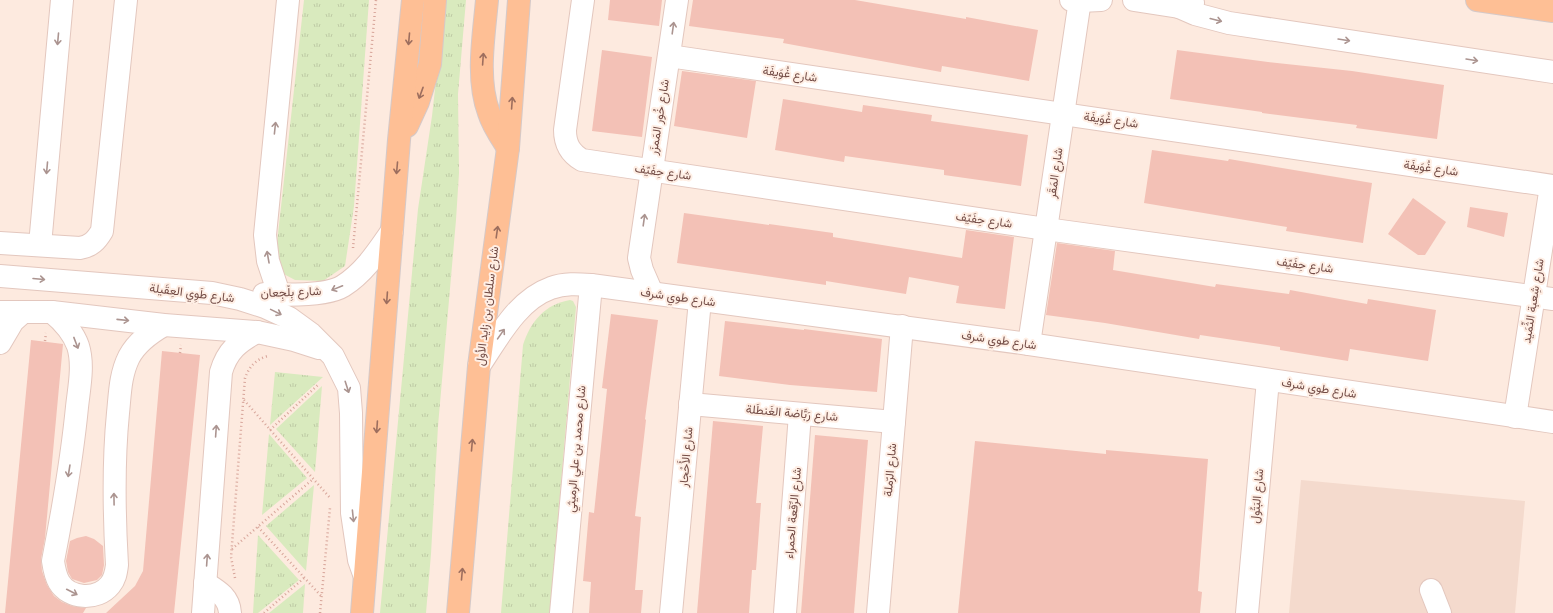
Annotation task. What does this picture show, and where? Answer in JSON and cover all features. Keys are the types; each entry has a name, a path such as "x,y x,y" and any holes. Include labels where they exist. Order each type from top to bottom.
{"main road":[{"path":"362,613 399,140 413,0"},
{"path":"399,140 418,102 430,64 435,0"},
{"name":"شارع سلطان بن زايد الأول","path":"458,613 479,366 508,148 519,0"},
{"path":"517,25 534,0"},
{"path":"1478,0 1553,11"},
{"path":"485,5 482,73 483,93 488,113 508,148"}],"street":[{"path":"40,245 62,0"},
{"path":"0,243 80,248 88,246 96,240 102,231 126,0"},
{"path":"279,294 268,261 265,235 288,0"},
{"name":"شارع حِفَيّف","path":"583,0 565,130 565,139 568,148 574,155 582,160 1046,229 1543,298"},
{"name":"شارع خُور المَمزَر","path":"615,288 633,270 639,258 677,0"},
{"name":"شارع المَقَر","path":"1029,344 1064,113 1083,0"},
{"path":"1134,0 1179,7 1195,14 1229,23 1553,72"},
{"path":"1179,7 1200,0"},
{"name":"شارع غُوَيفَة","path":"668,56 1064,113 1552,186"},
{"name":"شارع شِعبة الثِّمَيد","path":"1515,417 1543,298 1552,186"},
{"name":"شارع بِلْجِعان","path":"212,293 279,294 332,290 342,286 361,272 377,253 392,231"},
{"name":"شارع خُور المَمزَر","path":"639,258 644,276 652,293"},
{"name":"شارع طَوِي العِقَيلة","path":"0,276 212,293 240,299 265,307 283,316 311,334 333,356 348,388 351,413 352,513 359,560 365,577"},
{"name":"شارع طوي شرف","path":"479,366 520,309 534,296 552,287 570,284 592,285 1029,344 1553,422"},
{"name":"شارع محمد بن علي الرميثي","path":"561,613 592,285"},
{"name":"شارع الأَحْجار","path":"671,613 700,300"},
{"path":"0,312 52,312 257,332 294,340 329,352"},
{"path":"0,343 13,321 22,312"},
{"path":"52,312 64,322 72,333 78,346 80,361 80,380 75,425 54,561 54,572 59,583 67,591 78,596 89,596 100,593 109,586 115,576 117,565 114,475 116,431 123,371 138,344 150,333 164,324"},
{"name":"شارع الرّملة","path":"878,613 902,326"},
{"path":"203,613 221,372 227,356 232,349 244,338 257,332"},
{"name":"شارع البَتُول","path":"1247,613 1268,380"},
{"name":"شارع رَبَّاضة الغَنطَلة","path":"690,404 894,422"},
{"name":"شارع الرِّقعة الحمراء","path":"785,613 800,414"},
{"path":"205,583 224,596 228,601 230,613"},
{"path":"1431,590 1440,613"}],"path":[{"path":"352,254 376,0"},
{"path":"236,581 233,569 232,549 245,378 251,366 262,358 267,356 274,357"},
{"path":"270,430 319,384"},
{"path":"243,400 331,499"},
{"path":"232,549 313,479"},
{"path":"258,527 322,597"},
{"path":"264,613 304,578"}],"shaded area":[{"path":"1301,480 1525,501 1515,613 1289,613"}],"green space":[{"path":"304,0 369,0 354,206 345,266 323,281 295,280 280,272 275,261"},
{"path":"445,0 466,0 458,94 459,173 456,220 438,426 431,554 426,613 380,613 418,209 432,116"},
{"path":"570,300 573,301 576,307 550,613 501,613 523,345 530,329 540,315 553,305"},
{"path":"275,372 323,377 270,425"},
{"path":"322,386 315,472 276,429"},
{"path":"269,434 307,478 262,515"},
{"path":"314,485 306,571 266,526"},
{"path":"258,535 299,580 258,613 253,613"},
{"path":"305,584 303,613 269,613"}],"building":[{"path":"610,0 662,0 659,26 608,20"},
{"path":"693,0 855,0 1038,30 1029,81 942,66 941,72 783,43 784,39 689,26"},
{"path":"602,50 652,57 642,137 592,131"},
{"path":"1177,50 1352,71 1444,85 1437,139 1356,128 1357,125 1170,99"},
{"path":"682,71 756,81 747,138 674,126"},
{"path":"783,99 862,112 863,105 932,115 931,121 1028,135 1021,186 944,175 944,170 845,156 844,162 775,150"},
{"path":"1152,150 1228,161 1229,159 1372,183 1363,243 1286,231 1287,227 1144,203"},
{"path":"1413,198 1446,222 1425,255 1418,255 1388,234"},
{"path":"1470,207 1508,213 1504,237 1467,227"},
{"path":"684,213 833,233 833,237 962,258 966,230 1014,237 1005,309 956,303 959,286 909,277 906,294 826,281 826,285 677,263"},
{"path":"1057,243 1115,251 1113,270 1215,287 1216,284 1289,294 1290,290 1367,304 1368,299 1436,310 1428,361 1350,349 1348,361 1280,350 1280,347 1200,335 1199,339 1105,323 1046,315"},
{"path":"611,314 658,320 645,419 635,516 641,517 635,590 643,590 641,613 589,613 591,582 583,581 589,512 594,513 607,389 602,388"},
{"path":"725,321 882,339 877,392 790,385 719,376"},
{"path":"31,340 63,344 45,538 41,559 42,571 47,585 54,596 62,602 72,606 86,608 83,613 5,613"},
{"path":"162,351 200,355 174,613 106,613 135,586 143,571"},
{"path":"713,421 763,426 756,503 761,503 756,570 752,570 749,613 697,613"},
{"path":"815,435 868,440 854,613 801,613"},
{"path":"975,441 1106,454 1106,450 1208,459 1198,591 1202,592 1200,613 958,613"},
{"path":"86,536 94,539 103,546 104,565 102,575 97,580 84,583 72,579 68,572 66,561 70,541"}]}
